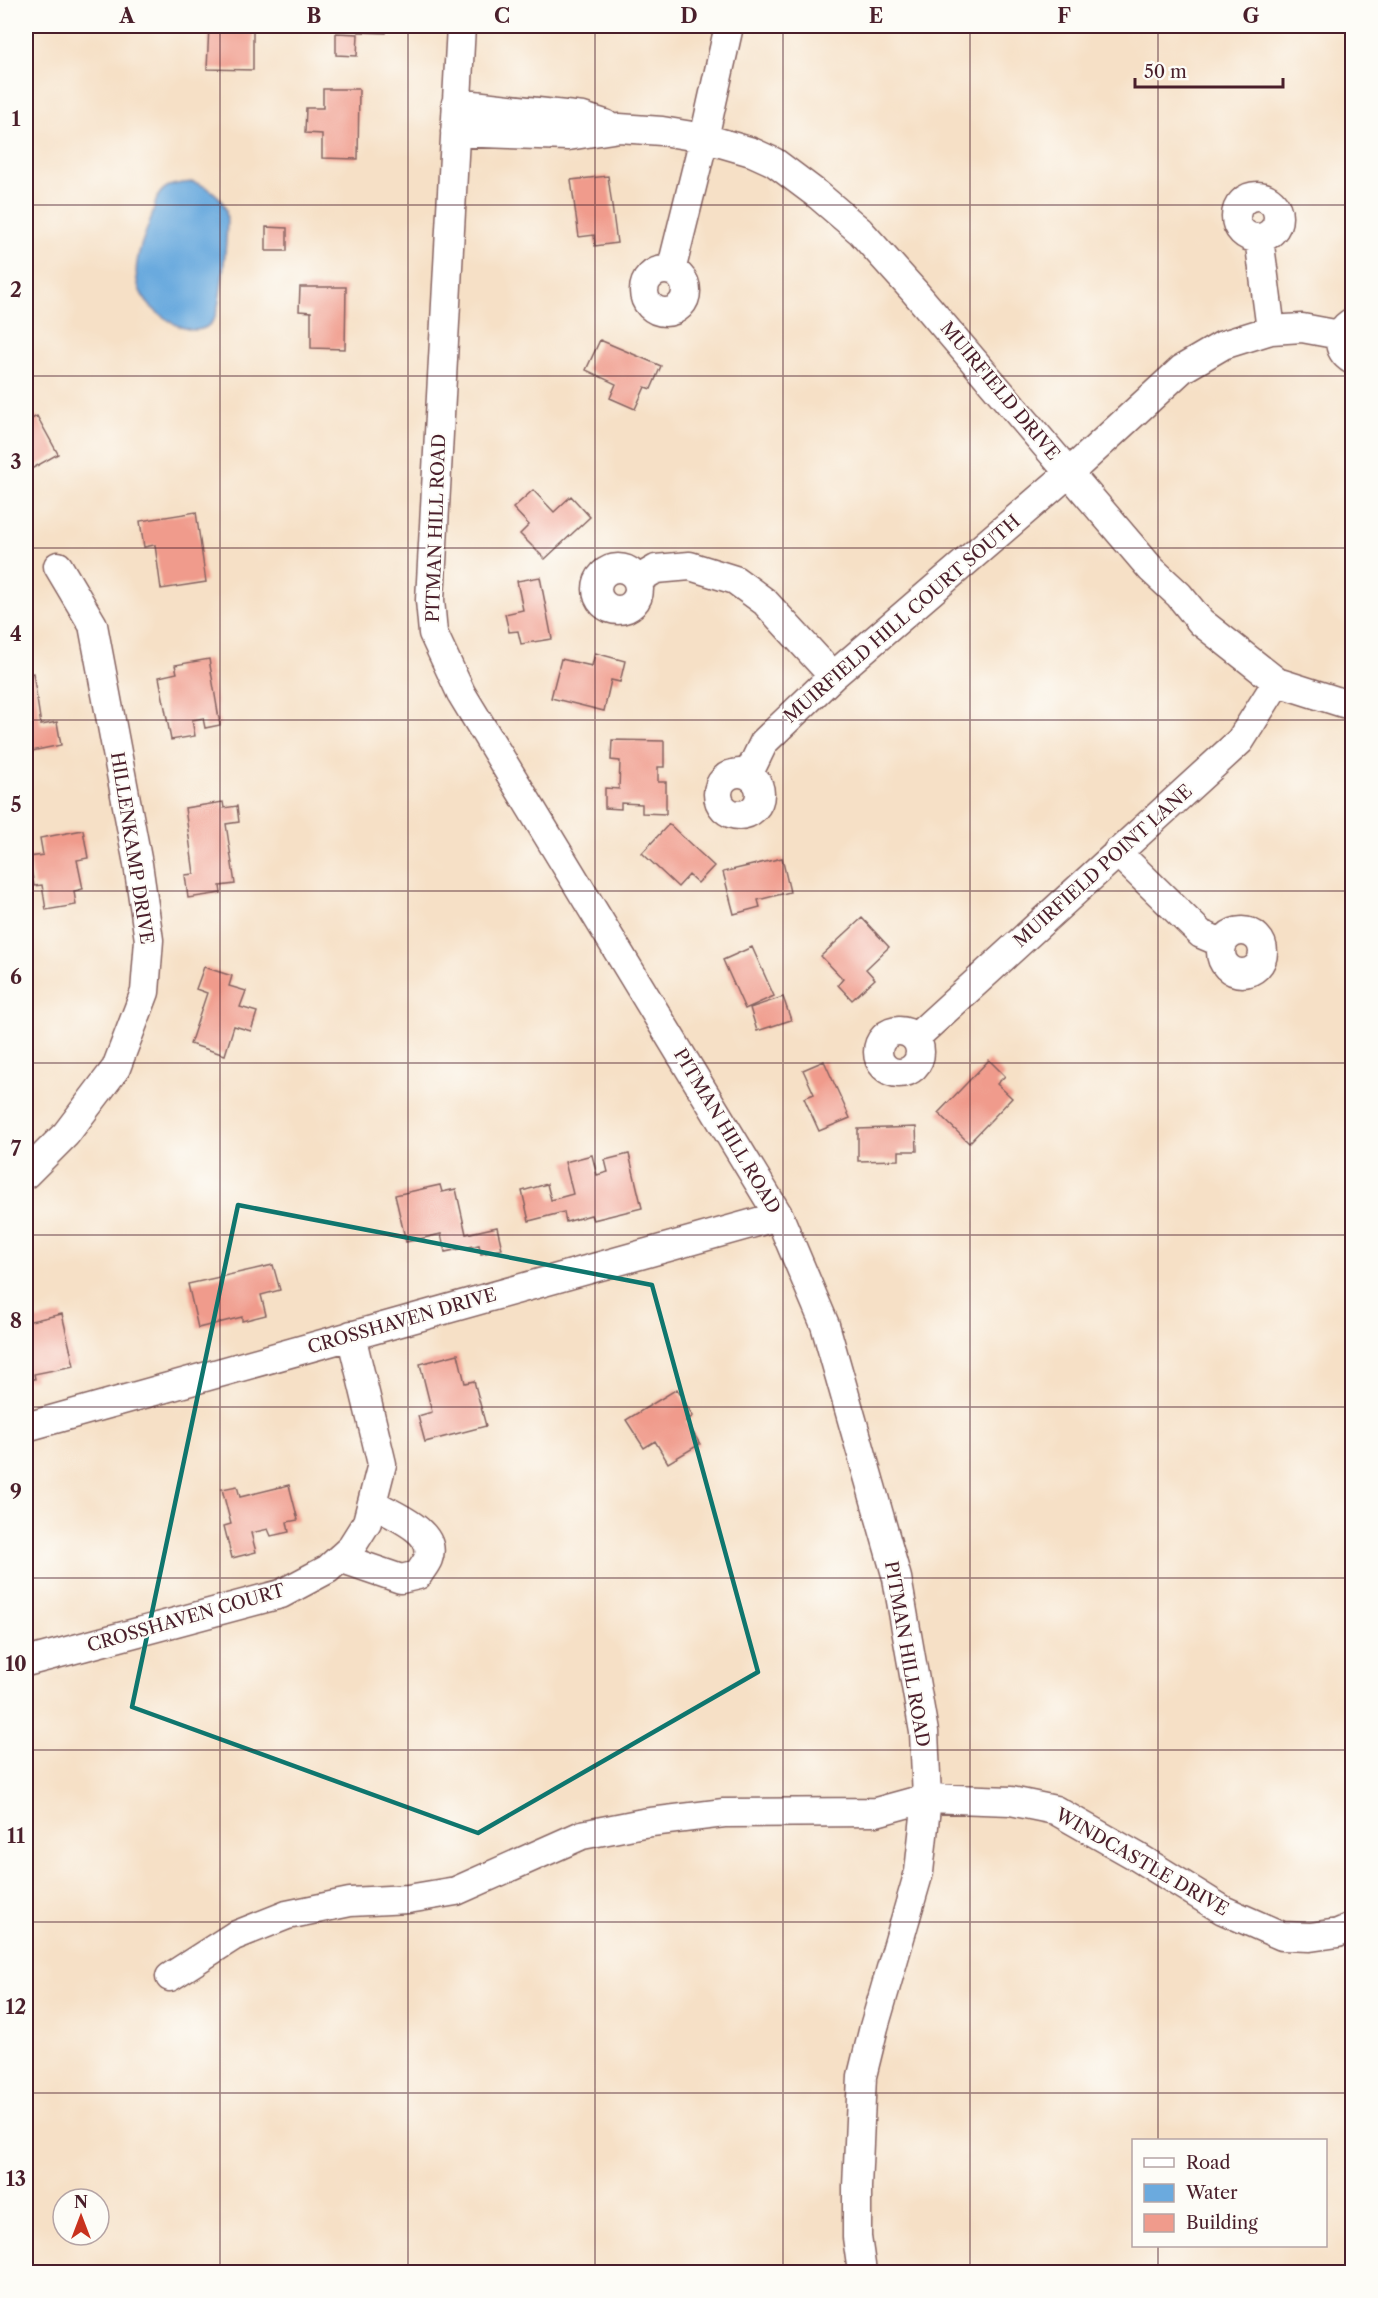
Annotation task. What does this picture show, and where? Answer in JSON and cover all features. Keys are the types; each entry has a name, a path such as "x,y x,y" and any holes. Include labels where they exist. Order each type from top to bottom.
{"street":[{"name":"PITMAN HILL ROAD","path":"461,26 430,600 433,633 461,693 779,1216 825,1325 897,1578 924,1732 927,1798 920,1872 874,2027 862,2076 857,2187 857,2237 862,2272"},
{"path":"671,271 729,26"},
{"name":"MUIRFIELD DRIVE","path":"456,103 583,117 619,128 684,133 752,152 774,162 860,231 1151,569 1179,595 1201,622 1277,682 1343,703 1353,704"},
{"name":"MUIRFIELD DRIVE","path":"455,132 568,136 619,128"},
{"path":"1259,238 1271,330"},
{"name":"MUIRFIELD HILL COURT SOUTH","path":"748,775 764,742 833,676 1069,473 1182,369 1223,345 1271,330 1302,328 1348,339"},
{"name":"HILLENKAMP DRIVE","path":"26,1174 66,1134 116,1068 145,992 149,940 138,864 93,625 58,566"},
{"path":"637,580 656,569 690,566 735,580 765,602 833,676"},
{"name":"MUIRFIELD POINT LANE","path":"915,1038 1240,741 1277,682"},
{"path":"1118,852 1201,934 1222,943"},
{"name":"CROSSHAVEN DRIVE","path":"26,1427 779,1216"},
{"name":"CROSSHAVEN COURT","path":"26,1662 281,1594 328,1569 350,1549 367,1522 382,1464 351,1335"},
{"path":"340,1558 401,1579 418,1575 429,1557 427,1539 415,1526 372,1503"},
{"name":"WINDCASTLE DRIVE","path":"170,1977 234,1936 287,1915 350,1902 408,1899 456,1891 582,1835 643,1823 723,1813 876,1812 927,1798 1011,1801 1055,1810 1136,1856 1223,1910 1282,1936 1310,1937 1338,1933 1353,1927"}],"highlighted area":[{"path":"238,1205 652,1285 758,1672 478,1833 132,1707"}],"water":[{"path":"193,182 204,186 218,196 226,211 227,220 224,266 217,312 208,326 195,330 173,323 150,306 137,283 136,271 141,246 160,193 170,186"}],"building":[{"path":"209,26 253,26 253,70 207,69"},
{"path":"359,26 386,26 386,33 359,32"},
{"path":"336,33 358,34 357,56 336,55"},
{"path":"323,89 359,89 358,159 322,158 322,134 305,133 306,108 323,108"},
{"path":"608,176 617,243 595,246 594,235 579,237 571,180"},
{"path":"266,227 287,228 287,251 266,251"},
{"path":"300,287 346,287 345,349 311,348 311,312 299,311"},
{"path":"600,340 661,366 651,389 645,387 635,409 610,398 616,384 586,370"},
{"path":"37,416 58,454 26,472 26,422"},
{"path":"533,490 554,512 571,496 590,517 545,559 520,534 529,525 513,508"},
{"path":"196,512 206,582 161,589 155,545 144,547 140,521"},
{"path":"540,577 552,639 521,644 518,631 509,632 505,614 523,610 517,581"},
{"path":"595,653 625,661 620,682 611,680 604,711 551,698 561,659 592,666"},
{"path":"209,659 220,725 205,728 203,718 192,720 195,736 171,740 159,677 177,673 175,665"},
{"path":"33,673 41,725 57,722 61,745 27,752 26,674"},
{"path":"612,740 664,741 664,767 658,767 658,782 666,782 666,814 642,813 642,804 621,803 621,809 605,808 605,788 619,789 620,761 611,760"},
{"path":"223,802 224,808 237,806 239,822 226,824 235,884 220,886 221,893 188,898 185,875 194,874 185,808"},
{"path":"669,824 714,866 698,883 689,875 678,887 642,853"},
{"path":"83,830 88,858 77,860 83,889 74,891 76,905 46,910 42,885 34,886 29,857 43,855 40,838"},
{"path":"782,858 790,892 758,900 760,907 734,914 723,872"},
{"path":"862,918 889,947 866,969 875,979 852,1000 838,985 843,979 821,956"},
{"path":"752,947 774,996 745,1009 723,960"},
{"path":"204,967 232,976 229,986 246,991 240,1007 257,1012 251,1031 234,1026 225,1055 190,1044 207,993 196,989"},
{"path":"783,997 791,1020 757,1031 750,1008"},
{"path":"989,1060 1005,1076 997,1084 1012,1098 969,1143 938,1113"},
{"path":"824,1061 850,1118 819,1131 804,1098 814,1094 803,1070"},
{"path":"916,1127 917,1151 899,1151 899,1160 858,1161 858,1129"},
{"path":"629,1154 642,1208 593,1220 591,1215 566,1222 564,1212 529,1221 522,1191 547,1184 551,1200 573,1194 565,1162 592,1155 597,1175 608,1172 605,1160"},
{"path":"440,1185 442,1192 456,1189 466,1234 497,1227 502,1249 481,1254 479,1245 445,1252 441,1234 406,1242 395,1195"},
{"path":"273,1265 280,1290 261,1295 266,1315 242,1321 242,1317 198,1328 188,1284"},
{"path":"62,1314 74,1366 34,1374 35,1379 26,1381 26,1322"},
{"path":"458,1354 465,1383 474,1381 486,1426 425,1442 418,1416 432,1412 420,1364"},
{"path":"677,1389 693,1416 686,1421 700,1444 668,1463 655,1441 644,1448 626,1420"},
{"path":"289,1485 298,1520 287,1522 289,1532 271,1536 268,1529 251,1533 256,1552 232,1558 224,1526 231,1524 222,1489 237,1486 240,1497"}]}
